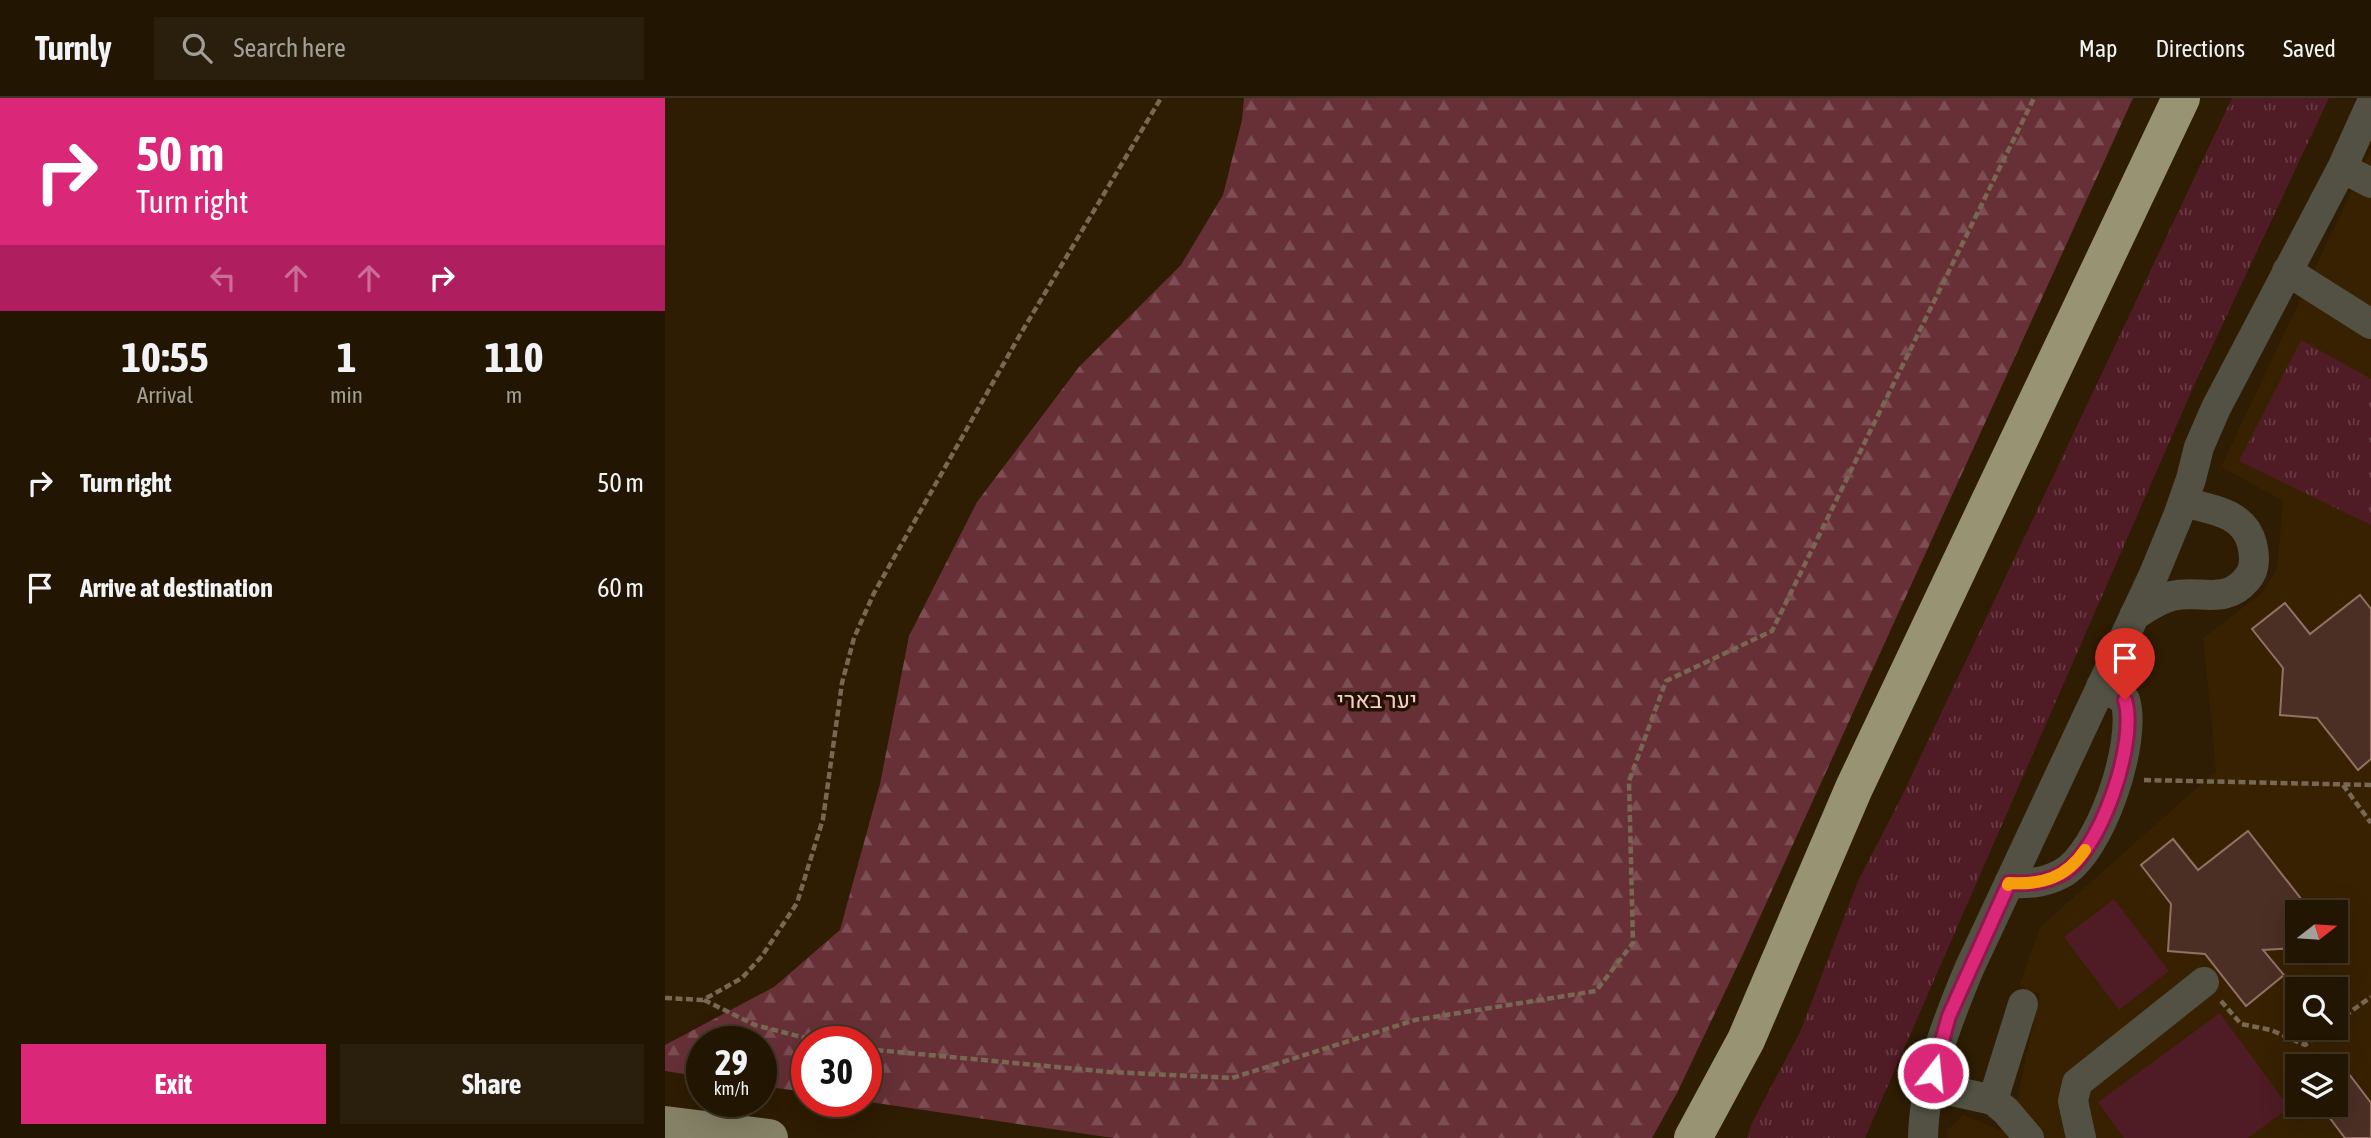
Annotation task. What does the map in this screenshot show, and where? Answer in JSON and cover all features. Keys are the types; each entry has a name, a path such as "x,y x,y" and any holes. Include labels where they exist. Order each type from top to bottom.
{"highway":[{"path":"1692,1138 1746,1040 1854,788 2181,98"},
{"path":"1718,1138 1746,1040"}],"main road":[{"path":"665,1125 769,1138"}],"street":[{"path":"1923,1138 1924,1114 1949,1016 2134,616 2183,502 2199,447 2215,408 2342,167 2371,104"},
{"path":"2342,167 2371,183"},
{"path":"2287,271 2371,324"},
{"path":"2134,616 2160,600 2175,595 2222,596 2240,588 2252,573 2255,555 2251,538 2238,519 2183,502"},
{"path":"2009,883 2031,885 2063,874 2077,862 2090,844 2115,790 2124,755 2129,713 2125,700 2101,686"},
{"path":"2081,1138 2073,1101 2077,1083 2204,982"},
{"path":"1993,1100 2022,1004"},
{"path":"1930,1086 1993,1100 2029,1138"}],"path":[{"path":"703,1000 742,978 762,956 797,903 823,820 842,683 854,638 874,593 1017,340 1161,98"},
{"path":"882,1051 1110,1072 1232,1078 1415,1020 1596,991 1633,943 1629,781 1666,681 1772,631 2034,98"},
{"path":"2117,780 2371,785"},
{"path":"2343,784 2371,823"},
{"path":"2204,982 2241,1024 2271,1030 2285,1036"},
{"path":"2348,1013 2371,997"},
{"path":"665,998 703,1000 755,1025 791,1034"},
{"path":"2294,1040 2305,1045 2312,1040"}],"shaded area":[{"path":"2371,149 2371,1138 1947,1138 1947,1130 1963,1115 2000,1130 2015,1108 2040,994 2019,986 2040,927 2216,771 2203,638 2262,593 2277,568 2283,501 2221,467"}],"green space":[{"name":"יער בארי","path":"1244,98 2133,98 1743,954 1677,1093 1652,1138 1113,1138 882,1104 882,1026 791,1026 791,1090 777,1088 777,1026 701,1026 774,987 840,930 880,784 909,636 977,502 1079,367 1181,265 1223,195 1242,120"},
{"path":"2232,98 2329,98 2196,381 1865,1138 1747,1138 1752,1123 1800,1032 1858,881 1900,800"},
{"path":"2301,340 2371,379 2371,525 2239,461"},
{"path":"2114,899 2169,971 2119,1010 2064,937"},
{"path":"2220,1013 2285,1102 2285,1111 2248,1138 2124,1138 2098,1102"},
{"name":"יער בארי","path":"686,1034 686,1074 665,1071 665,1045"}],"building":[{"path":"2360,595 2371,609 2371,759 2358,770 2317,718 2280,715 2283,668 2252,629 2285,603 2310,634"},
{"path":"2248,831 2302,900 2285,900 2285,949 2263,950 2284,975 2246,1006 2205,954 2168,951 2171,904 2141,865 2173,839 2198,870"},
{"path":"2348,1075 2371,1103 2371,1138 2345,1138 2329,1117 2348,1117"}],"slow traffic":[{"path":"2008,885 2031,885 2063,874 2077,862 2085,850"}],"route":[{"path":"1933,1073 1949,1016 2009,883 2031,885 2063,874 2077,862 2090,844 2115,790 2124,755 2129,713 2125,700"}]}
